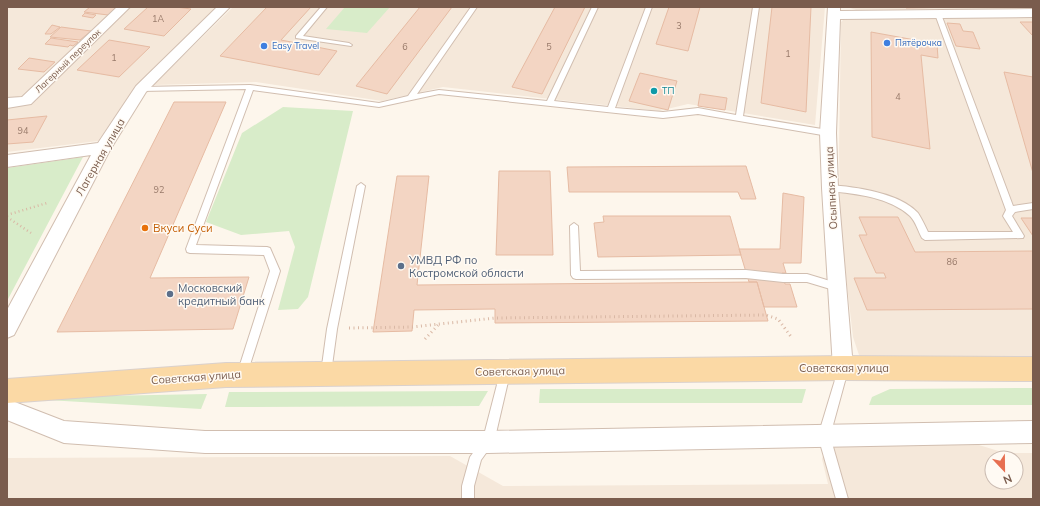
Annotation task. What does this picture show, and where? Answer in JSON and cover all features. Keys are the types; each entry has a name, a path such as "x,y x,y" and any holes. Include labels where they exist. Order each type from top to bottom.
{"main road":[{"name":"Советская улица","path":"7,391 242,374 843,368 1033,369"}],"street":[{"name":"Лагерный переулок","path":"7,103 26,101 124,7"},
{"name":"Лагерная улица","path":"7,329 102,148 141,89 224,7"},
{"path":"834,11 938,14 1033,13"},
{"name":"Осыпная улица","path":"834,11 828,133 830,188 843,368"},
{"path":"7,161 102,148"},
{"path":"7,409 64,432 205,442 488,442 1033,432"}],"lane":[{"path":"324,7 298,37 349,45"},
{"path":"412,98 474,7"},
{"path":"549,104 595,7"},
{"path":"610,110 649,7"},
{"path":"740,118 756,7"},
{"path":"938,14 1011,211"},
{"path":"141,89 250,87 379,105 439,92 663,115 698,111 828,133"},
{"path":"242,374 275,271 267,251 190,249 250,87"},
{"path":"326,373 332,329 361,186"},
{"path":"830,188 877,195 896,204 913,214 925,236 1020,236 1007,216 1012,209 1033,206"},
{"path":"574,226 576,275 746,274 783,278 807,278 837,287"},
{"path":"842,499 824,436 843,368"},
{"path":"468,499 468,486 476,457 488,442 506,372"}],"path":[{"path":"7,216 47,203"},
{"path":"7,216 31,233"},
{"path":"332,329 412,327 495,318 766,315 778,319 792,338"},
{"path":"425,339 439,324"}],"shaded area":[{"path":"7,7 220,7 133,90 98,141 7,152"},
{"path":"233,7 825,7 815,125 688,104 659,111 443,87 382,101 256,82 154,85"},
{"path":"847,7 1033,7 1033,9 856,10"},
{"path":"1033,17 1033,358 865,359 859,355 853,337 840,225 839,152 841,22 848,19"},
{"path":"966,441 995,450 984,450 984,490 1024,490 1024,453 1033,453 1033,499 7,499 7,458 450,456 503,486 828,484 822,459 825,449 836,444"}],"green space":[{"path":"345,7 390,7 367,33 326,29"},
{"path":"283,107 353,111 308,297 298,309 278,310 295,247 289,231 241,235 206,222 242,133"},
{"path":"83,157 7,301 7,168"},
{"path":"1033,388 1033,405 869,405 872,397 890,389"},
{"path":"540,389 806,389 802,403 539,403"},
{"path":"488,391 479,406 225,407 229,392"},
{"path":"207,394 201,409 47,400 49,397"}],"building":[{"path":"90,7 117,7 108,15 84,12"},
{"path":"148,7 176,7 191,9 164,36 124,29"},
{"path":"267,7 311,7 281,40 337,51 319,75 220,56"},
{"path":"420,7 452,7 387,94 356,86"},
{"path":"555,7 585,7 542,94 512,87"},
{"path":"669,7 700,7 688,51 656,44"},
{"path":"772,7 811,7 806,112 761,103"},
{"path":"905,7 960,7 906,8"},
{"path":"85,13 96,15 93,18 82,16"},
{"path":"1020,22 1033,22 1033,36"},
{"path":"947,23 960,24 963,31 973,32 980,49 956,46"},
{"path":"52,25 60,27 51,34 45,34"},
{"path":"61,27 91,31 80,40 50,37"},
{"path":"871,32 937,44 938,58 921,55 930,149 872,137"},
{"path":"51,38 78,42 73,46 70,45 68,47 45,44"},
{"path":"109,40 150,47 119,77 77,70"},
{"path":"29,58 55,62 44,72 18,69"},
{"path":"1004,72 1033,77 1033,173"},
{"name":"ТП","path":"640,73 677,81 668,110 629,101"},
{"path":"700,94 727,98 725,110 698,106"},
{"path":"174,102 226,102 150,278 249,277 233,329 57,332"},
{"path":"47,116 33,142 7,144 7,120"},
{"path":"746,166 756,199 741,199 738,192 569,192 567,167"},
{"path":"499,171 550,171 553,255 496,255"},
{"path":"397,176 429,176 417,285 757,282 768,321 495,323 495,309 414,310 412,331 373,332"},
{"path":"783,193 804,197 801,263 783,263 786,273 782,273 785,284 790,284 797,307 764,307 757,282 749,282 739,249 780,249"},
{"path":"603,216 730,216 741,255 598,257 594,223 604,222"},
{"path":"859,217 898,217 915,252 1033,251 1033,309 867,310 854,278 886,278 884,273 876,273 859,235 867,235"},
{"path":"1021,218 1033,218 1033,236"}],"place":[{"name":"Пятёрочка","path":"887,43"},
{"name":"Easy Travel","path":"264,46"},
{"name":"ТП","path":"654,91"},
{"name":"Вкуси Суси","path":"145,228"},
{"name":"УМВД РФ по Костромской области","path":"401,266"},
{"name":"Московский кредитный банк","path":"170,294"}]}
